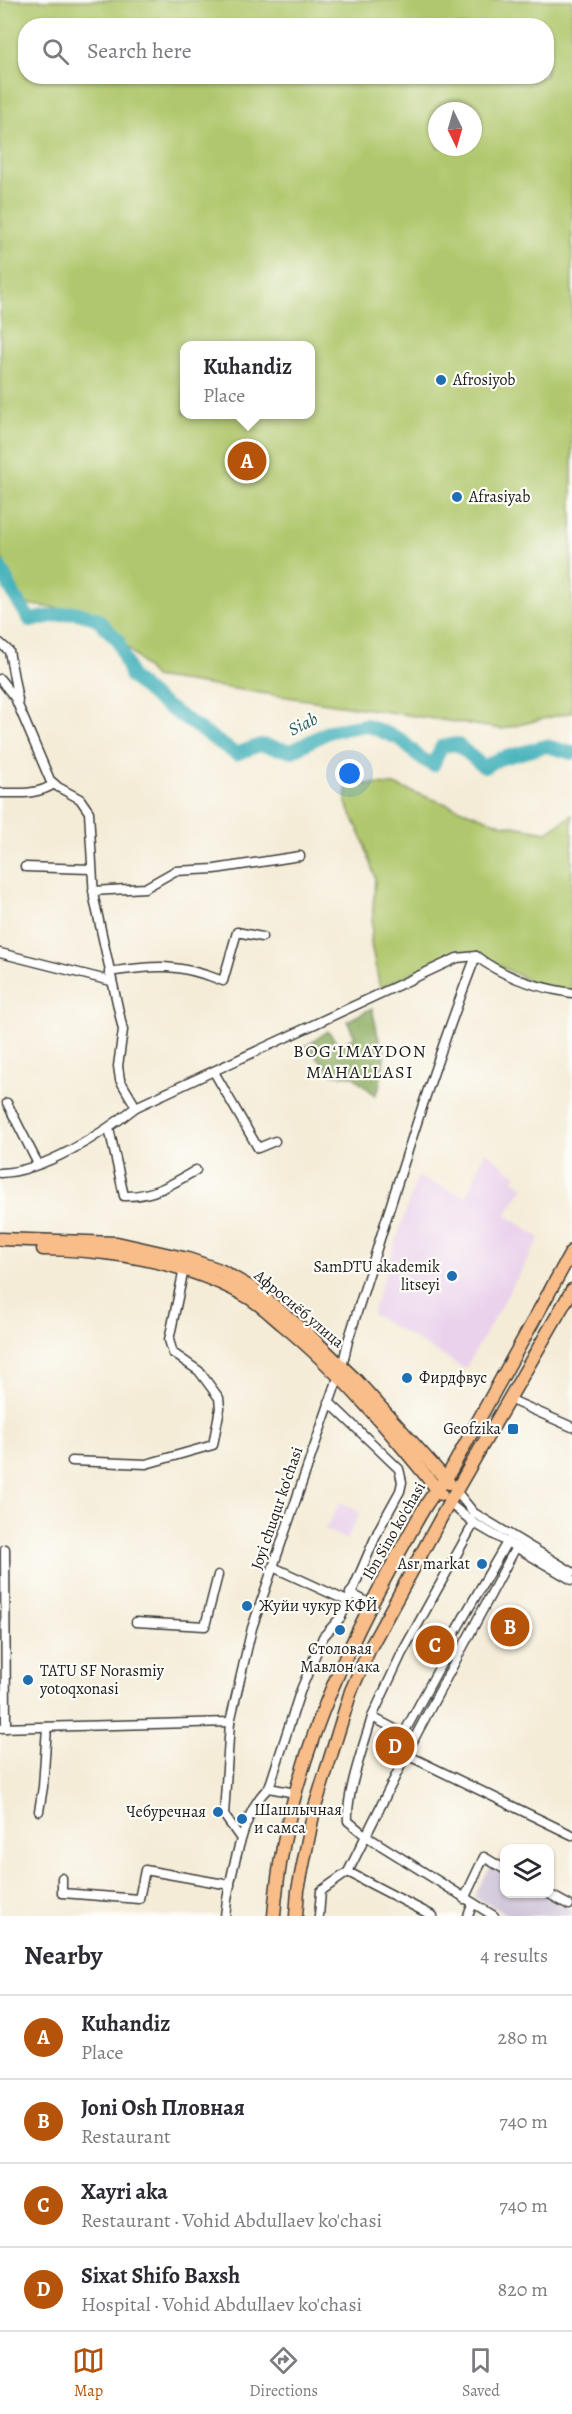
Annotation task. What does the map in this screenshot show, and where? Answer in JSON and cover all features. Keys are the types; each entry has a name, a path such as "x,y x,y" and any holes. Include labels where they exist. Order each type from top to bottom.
{"main road":[{"name":"Афросиёб улица","path":"0,1239 117,1243 188,1259 220,1270 255,1290 340,1371 441,1484 448,1503"},
{"name":"Афросиёб улица","path":"0,1248 54,1249 115,1255 184,1269 216,1280 249,1297 340,1371"},
{"name":"Ibn Sino ko'chasi","path":"274,1916 286,1828 295,1793 335,1678 371,1604 572,1251"},
{"name":"Ibn Sino ko'chasi","path":"296,1916 298,1890 314,1810 351,1691 370,1648 448,1503 572,1290"},
{"name":"Афросиёб улица","path":"441,1484 456,1491"}],"street":[{"path":"0,643 9,651 19,707"},
{"path":"0,679 10,690 19,707 47,775 54,784 81,799 89,812 93,891 123,1030 118,1066 120,1080 136,1107"},
{"path":"0,793 26,793 46,789 54,784"},
{"path":"93,891 145,888 175,872 216,869 300,856"},
{"path":"25,867 91,869"},
{"path":"0,953 110,977 149,966 173,966 223,981 237,932 262,937"},
{"path":"0,1173 17,1173 64,1153 109,1128 136,1107 435,966 457,958 476,956 490,967 546,989 572,993"},
{"name":"Joyi chuqur ko'chasi","path":"241,1839 224,1815 230,1722 252,1628 340,1371 457,1003 476,956"},
{"path":"214,1072 258,1148 275,1141"},
{"path":"7,1103 38,1164"},
{"path":"109,1128 124,1196 160,1191 196,1170"},
{"path":"72,1461 146,1464 213,1445 220,1408 219,1398 199,1371 173,1353 169,1347 184,1269"},
{"path":"509,1398 572,1428"},
{"path":"225,1916 241,1839 257,1801 269,1788 322,1637 341,1617 379,1529 400,1491 402,1482 399,1469 329,1402"},
{"path":"456,1491 474,1513 572,1572"},
{"path":"448,1503 474,1523 572,1580"},
{"path":"474,1523 402,1653 372,1717 347,1813 348,1821 366,1836 494,1916"},
{"path":"404,1733 447,1653 454,1634 507,1542"},
{"path":"319,1916 321,1891 348,1872 414,1739 516,1547"},
{"path":"5,1549 3,1728 230,1722"},
{"path":"273,1567 371,1604"},
{"path":"136,1622 205,1626 218,1575"},
{"path":"372,1717 414,1739"},
{"path":"39,1811 45,1769 47,1727"},
{"path":"407,1755 572,1835"},
{"path":"269,1788 295,1793"},
{"path":"464,1899 484,1857 500,1867"},
{"path":"62,1878 62,1893 139,1899 145,1870 230,1885"},
{"path":"348,1872 433,1916"},
{"path":"554,1896 569,1905"},
{"path":"468,1916 473,1904"}],"shaded area":[{"name":"SamDTU akademik litseyi","path":"485,1151 516,1175 514,1180 524,1187 506,1215 540,1238 465,1369 372,1314 417,1177 467,1197"},
{"path":"341,1502 360,1513 346,1540 325,1529"},
{"path":"491,1866 500,1871 500,1898 549,1898 572,1910 572,1916 510,1916 474,1897"}],"green space":[{"name":"Afrosiyob","path":"0,0 572,0 572,712 502,729 154,677 97,613 24,604 0,554"},
{"path":"347,783 394,785 501,824 547,832 572,815 572,989 546,989 488,960 459,951 380,988 371,944 375,878 363,840 346,803"},
{"path":"372,1008 378,1036 385,1052 379,1088 375,1095 353,1076 333,1074 306,1046 328,1031 339,1046 355,1037 347,1021"}],"waterway":[{"name":"Siab","path":"0,567 30,620 74,612 96,618 118,640 131,677 156,699 236,754 260,745 292,751 330,731 366,725 400,739 419,757 433,765 442,746 457,744 484,767 499,759 546,746 572,753"}],"place":[{"name":"Afrosiyob","path":"441,380"},
{"name":"Kuhandiz","path":"247,461"},
{"name":"Afrasiyab","path":"457,497"},
{"name":"SamDTU akademik litseyi","path":"452,1276"},
{"name":"Фирдфвус","path":"407,1378"},
{"name":"Geofzika","path":"513,1429"},
{"name":"Asr markat","path":"482,1564"},
{"name":"Жуйи чукур КФЙ","path":"247,1606"},
{"name":"Joni Osh Пловная","path":"510,1627"},
{"name":"Столовая Мавлон ака","path":"340,1630"},
{"name":"Xayri aka","path":"435,1645"},
{"name":"TATU SF Norasmiy yotoqxonasi","path":"28,1680"},
{"name":"Sixat Shifo Baxsh","path":"395,1746"},
{"name":"Чебуречная","path":"218,1812"},
{"name":"Шашлычная и самса","path":"242,1819"}],"district":[{"name":"BOG‘IMAYDON MAHALLASI","path":"360,1061"}]}
